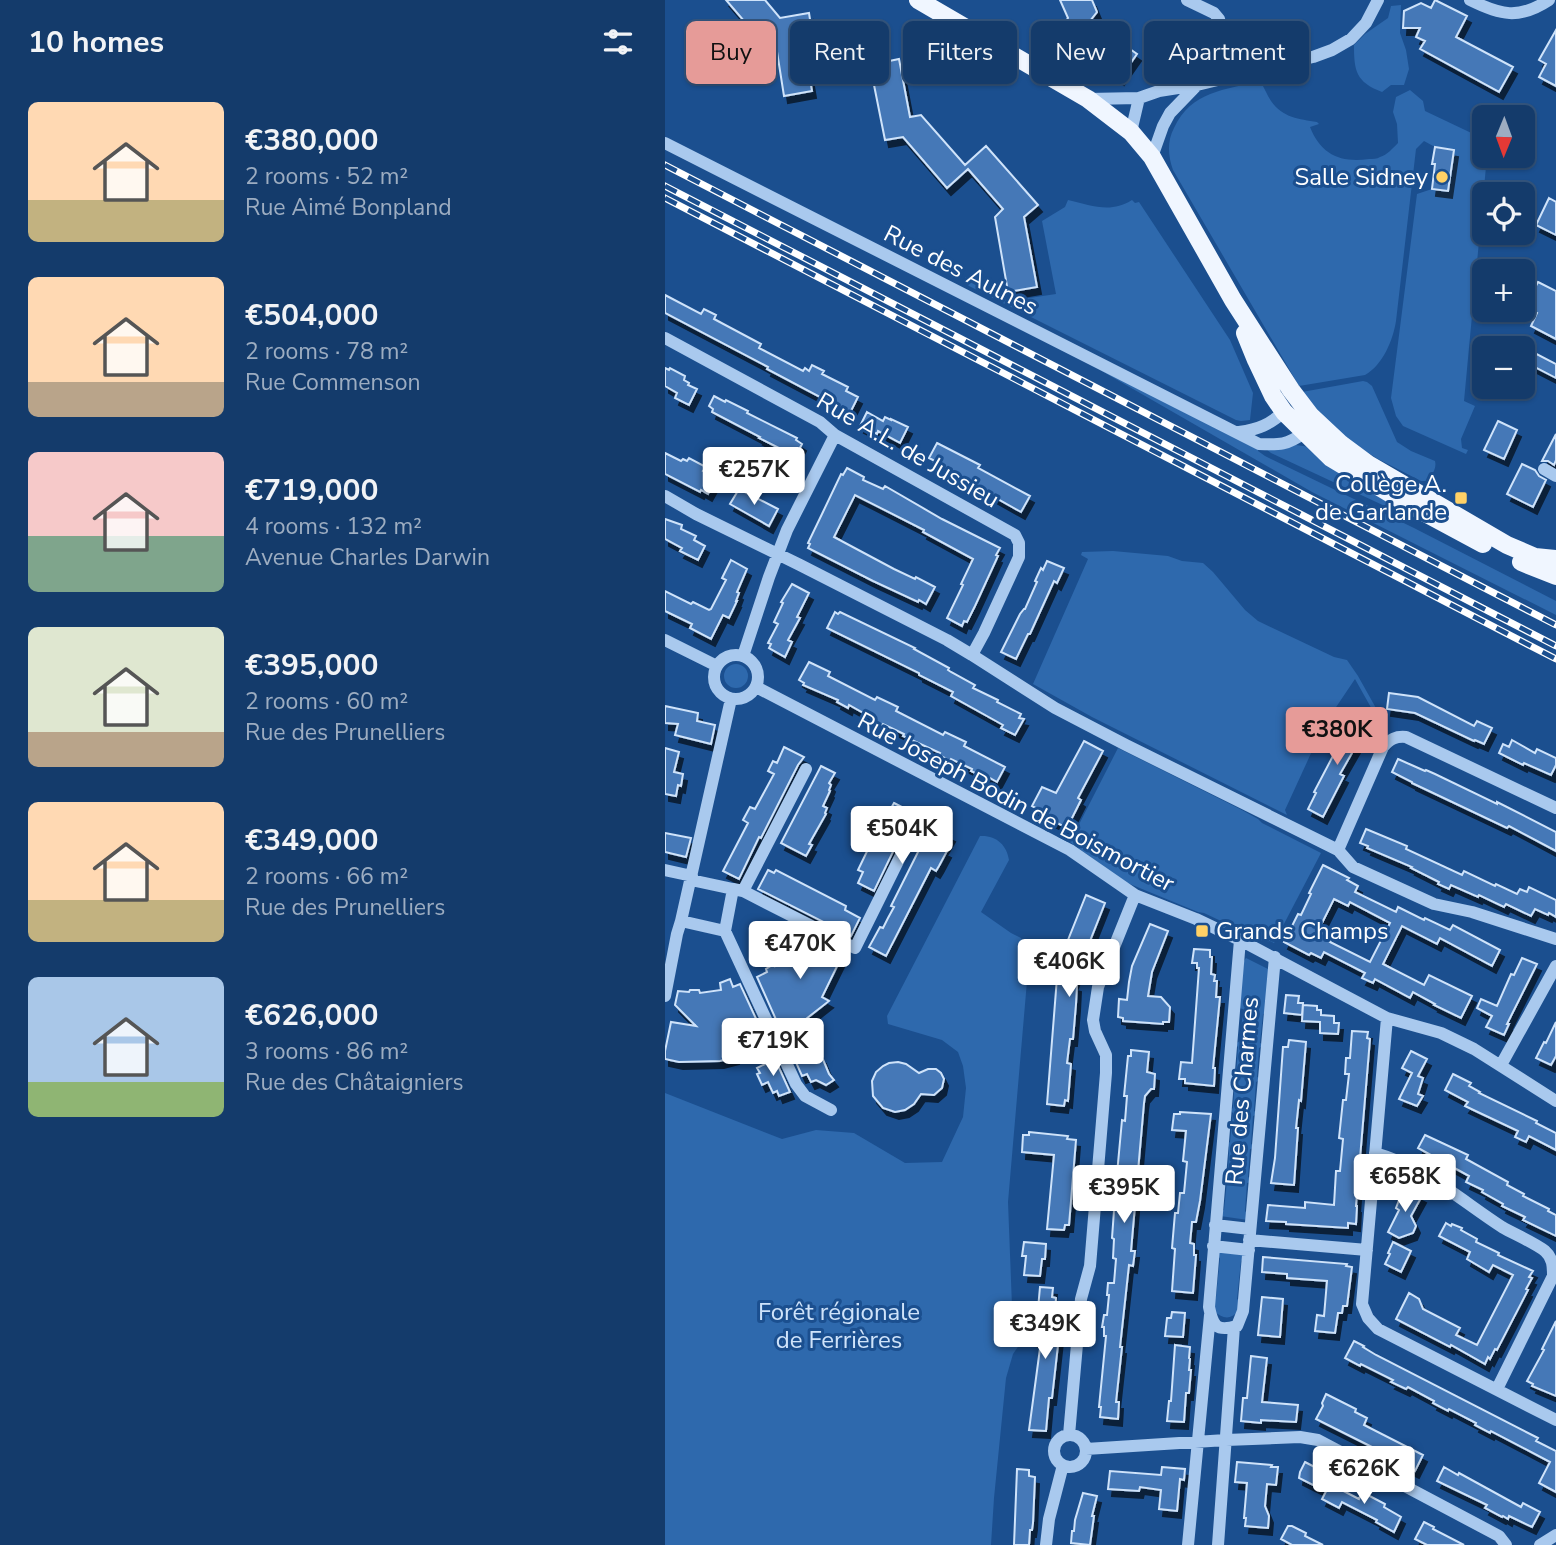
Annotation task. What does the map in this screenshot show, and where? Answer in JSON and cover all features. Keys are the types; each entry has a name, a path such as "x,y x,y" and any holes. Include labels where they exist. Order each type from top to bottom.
{"main road":[{"path":"918,0 1089,99 1131,132 1152,157 1233,300 1291,390 1307,424 1331,458 1401,500 1502,554 1556,576"},
{"path":"1233,300 1256,360 1284,412 1296,413 1339,451 1368,464 1507,545 1535,557 1556,559"}],"street":[{"path":"1187,0 1214,13 1220,21"},
{"path":"1309,58 1332,50 1351,39 1366,23 1378,0"},
{"path":"1470,0 1492,11 1521,13 1535,9 1549,0"},
{"path":"1089,99 1139,98 1159,90 1202,84"},
{"path":"1152,157 1170,113 1198,85"},
{"path":"1131,132 1139,98"},
{"name":"Rue des Aulnes","path":"665,143 1259,443 1290,443 1307,424"},
{"name":"Rue A.L. de Jussieu","path":"665,338 820,422 835,435 1015,535 1019,543 1019,556 972,655"},
{"path":"1239,432 1266,426 1284,412"},
{"path":"743,656 787,530 835,435"},
{"path":"1544,469 1556,476"},
{"path":"665,496 972,655 1055,708 1338,850 1353,867 1434,904 1472,912 1556,939"},
{"path":"665,640 717,666"},
{"path":"743,656 752,661 759,680 749,695 741,699 731,699 717,688 715,673 717,666 724,659 743,656"},
{"name":"Rue Joseph Bodin de Boismortier","path":"756,687 1070,850 1135,895 1196,919 1275,957 1387,1018 1441,1033 1474,1049 1556,1101"},
{"path":"665,996 731,699"},
{"path":"1338,850 1383,747 1398,736 1406,737 1556,808"},
{"path":"806,769 738,890 725,931 796,1084 805,1096 831,1110"},
{"path":"665,870 738,890 855,948 910,837"},
{"path":"1069,1434 1081,1299 1090,1266 1106,1073 1106,1055 1093,1020 1098,987 1135,895"},
{"path":"681,921 725,931"},
{"name":"Rue des Charmes","path":"1188,1545 1240,940"},
{"name":"Rue des Charmes","path":"1218,1545 1234,1327 1241,1319 1243,1311 1275,957"},
{"path":"1501,1065 1556,966"},
{"path":"1387,1018 1362,1304 1368,1318 1378,1329 1556,1420"},
{"path":"1375,1153 1405,1163 1430,1177 1504,1228 1545,1251 1553,1264 1553,1276 1497,1389"},
{"path":"1215,1225 1249,1239"},
{"path":"1213,1246 1249,1239 1367,1250"},
{"path":"1210,1313 1217,1327 1234,1327"},
{"path":"1069,1434 1083,1440 1086,1449 1081,1463 1072,1467 1063,1465 1056,1458 1055,1447 1060,1438 1069,1434"},
{"path":"1086,1449 1300,1437 1318,1440 1499,1536 1506,1545"},
{"path":"1046,1545 1049,1519 1063,1465"}],"green space":[{"path":"1401,5 1400,33 1409,69 1404,85 1391,85 1382,92 1367,84 1358,74 1354,45 1388,18 1391,6"},
{"path":"1247,84 1262,84 1276,107 1292,117 1317,122 1319,124 1310,127 1320,144 1333,155 1350,160 1376,159 1398,143 1393,112 1396,97 1410,90 1423,101 1425,111 1472,133 1472,168 1486,168 1485,182 1472,182 1472,245 1479,245 1477,259 1472,259 1472,316 1464,401 1475,406 1461,439 1462,448 1468,450 1466,454 1403,426 1396,416 1391,398 1417,194 1432,189 1448,191 1454,150 1435,147 1424,141 1416,149 1396,321 1390,344 1382,359 1365,375 1299,386 1173,170 1169,143 1181,116 1199,99"},
{"path":"1068,200 1108,207 1116,207 1132,200 1139,202 1230,340 1253,393 1250,420 1236,420 965,282 965,277 1010,301 1056,294 1042,221 1065,207"},
{"path":"1100,370 1258,448 1265,456 1556,601 1556,615 1312,492"},
{"path":"1363,381 1372,386 1397,442 1435,461 1434,472 1427,481 1421,481 1357,446 1325,420 1302,392"},
{"path":"1296,445 1310,447 1394,501 1391,508 1266,449"},
{"path":"1113,551 1168,556 1182,561 1203,563 1258,621 1334,657 1347,660 1386,726 1383,729 1355,679 1324,725 1285,810 1287,815 1092,717 1033,684 1088,559 1081,555 1082,552"},
{"path":"736,664 744,668 748,676 744,684 736,688 728,684 724,676 728,668"},
{"path":"1118,748 1321,853 1274,943 1253,936 1254,933 1238,925 1236,928 1125,882 1070,842"},
{"name":"Forêt régionale de Ferrières","path":"980,836 991,837 1000,842 1009,860 981,912 1021,938 1029,958 1008,1202 1012,1306 1024,1338 1013,1354 1006,1378 991,1545 665,1545 665,1093 782,1139 816,1130 854,1133 905,1163 942,1162 963,1117 966,1088 958,1052 942,1040 888,1024 887,1016"},
{"path":"1246,958 1270,970 1267,1012 1263,1014 1260,1043 1264,1045 1259,1048 1257,1077 1261,1079 1256,1082 1254,1111 1258,1114 1253,1116 1251,1144 1255,1148 1250,1149 1248,1177 1252,1182 1247,1183 1245,1211 1248,1220 1220,1216 1224,1210 1227,1181 1224,1177 1228,1176 1229,1147 1226,1144 1230,1142 1233,1113 1230,1110 1233,1108 1235,1079 1232,1075 1236,1075 1238,1047 1235,1044 1240,1041 1243,1009 1238,1008"},
{"path":"1217,1252 1245,1255 1245,1259 1241,1261 1237,1299 1241,1302 1239,1311 1230,1317 1220,1316 1214,1311 1213,1299 1216,1297 1220,1258 1216,1256"}],"building":[{"path":"726,0 765,0 780,18 809,13 810,21 790,21 790,84 811,84 812,91 784,96 776,45 776,21 744,21"},
{"path":"1060,0 1092,0 1097,12 1090,21 1066,21 1068,18"},
{"path":"1435,0 1467,16 1456,37 1513,67 1499,92 1420,49 1425,41 1416,37 1420,28 1403,28 1404,11 1421,3 1431,8"},
{"path":"1556,30 1556,86 1539,77 1546,64 1539,60"},
{"path":"1130,49 1137,54 1130,64"},
{"path":"899,59 910,117 921,115 965,165 986,146 1038,205 1024,217 1037,287 1008,292 995,217 1003,209 968,169 947,188 903,137 885,140 874,84 889,84 889,61"},
{"name":"Salle Sidney","path":"1435,147 1454,150 1448,191 1432,189"},
{"path":"1549,198 1556,202 1556,235 1536,225"},
{"path":"1538,282 1556,291 1556,339 1531,326 1537,313 1535,288"},
{"path":"665,295 701,314 704,309 716,315 714,319 761,344 759,348 803,371 805,368 809,371 812,365 824,371 822,374 848,387 846,391 858,397 850,413 665,313"},
{"path":"1535,353 1556,364 1556,378 1535,367"},
{"path":"665,368 685,376 684,380 688,385 697,389 689,405 675,398 677,393 665,386"},
{"path":"714,396 797,438 802,444 794,459 780,452 781,449 712,412 713,409 709,406"},
{"path":"867,412 883,421 885,417 908,427 900,443 878,431 877,434 860,426"},
{"path":"1498,421 1517,430 1504,459 1484,450"},
{"path":"1556,434 1556,460 1554,465 1542,461"},
{"path":"937,443 980,465 978,468 1030,496 1021,512 929,458"},
{"path":"665,453 681,461 687,461 689,458 706,467 703,471 717,478 708,494 665,474"},
{"path":"1522,464 1535,470 1546,480 1533,507 1507,494"},
{"path":"847,468 864,477 863,480 883,489 885,486 1000,548 975,606 962,626 947,618 973,559 923,532 924,530 855,495 834,537 935,587 926,604 808,548 841,474 843,475"},
{"path":"739,489 778,509 769,526 730,504"},
{"path":"665,519 682,525 681,529 696,536 694,540 705,546 698,560 665,539"},
{"path":"731,560 747,569 729,618 723,615 711,639 690,628 692,624 665,611 665,591 691,604 693,602 711,609 726,580 722,578"},
{"path":"1047,561 1064,568 1057,583 1054,581 1016,659 1001,652 1025,609 1041,568 1043,570"},
{"path":"792,584 809,593 788,640 792,642 785,657 769,648 771,644 768,643 778,624 774,622 783,603 781,602"},
{"path":"835,612 915,648 975,685 973,688 1021,714 1019,718 1024,719 1015,735 1001,728 1003,725 951,696 953,692 827,628"},
{"path":"809,662 830,672 828,676 875,700 877,697 898,707 896,711 943,735 945,732 966,742 964,746 1005,767 997,782 951,759 950,761 939,755 940,753 903,736 904,734 883,724 882,726 849,705 848,708 837,702 838,700 803,685 799,680"},
{"path":"1389,693 1418,697 1474,726 1477,721 1492,728 1484,744 1474,741 1415,713 1387,709"},
{"path":"665,706 698,713 697,721 715,725 711,744 675,735 678,724 665,723"},
{"path":"1352,718 1368,725 1340,774 1344,776 1323,817 1308,809 1334,754 1332,753 1335,746"},
{"path":"1512,740 1535,753 1537,749 1556,758 1551,775 1499,753 1503,744 1509,747"},
{"path":"1084,741 1103,751 1078,798 1081,800 1067,828 1041,815 1043,812 1032,806 1042,787 1056,793"},
{"path":"784,747 804,757 739,879 723,871 748,823 743,820 750,807 755,809 774,774 768,771 773,761 777,763"},
{"path":"665,748 679,752 674,772 683,774 676,796 665,794"},
{"path":"1398,759 1497,802 1556,832 1556,851 1509,826 1507,828 1392,772"},
{"path":"821,766 835,773 829,783 830,791 823,806 827,808 826,814 809,844 812,845 806,856 781,843"},
{"path":"894,803 951,835 943,849 947,851 939,866 936,871 931,868 886,956 869,947 894,907 891,906 925,838 913,829 906,829 874,891 858,883 863,872 858,870"},
{"path":"1366,829 1407,846 1406,849 1462,875 1464,871 1517,894 1520,889 1527,892 1529,887 1556,900 1556,917 1535,909 1531,916 1506,904 1504,907 1451,885 1449,889 1438,884 1439,882 1412,867 1360,843"},
{"path":"665,833 691,838 686,857 665,852"},
{"path":"1323,865 1349,878 1347,880 1358,886 1355,892 1396,912 1398,907 1450,930 1453,925 1500,950 1492,966 1440,938 1437,944 1402,926 1383,964 1424,985 1429,975 1472,996 1461,1018 1413,992 1410,998 1375,979 1373,983 1362,978 1365,973 1324,952 1321,958 1311,953 1309,955 1284,942 1298,914 1301,915 1311,894 1309,893","holes":["1334,899 1348,906 1350,902 1390,923 1370,962 1330,942 1332,938 1318,931"]},
{"path":"768,870 774,873 776,870 846,906 845,910 860,918 851,936 758,889"},
{"path":"1086,895 1105,903 1073,984 1077,985 1073,1039 1070,1039 1067,1063 1071,1064 1068,1101 1065,1100 1064,1106 1047,1104 1058,965"},
{"path":"1150,924 1168,931 1152,972 1148,996 1161,997 1170,1007 1169,1022 1163,1024 1123,1021 1123,1018 1118,1017 1119,999 1127,1000 1132,966"},
{"path":"803,931 844,952 822,997 829,1001 797,1026 782,1033 757,977 767,972 766,969 774,964 775,966 791,950"},
{"path":"1194,949 1210,950 1211,974 1215,975 1214,981 1217,981 1216,997 1220,997 1213,1068 1214,1086 1185,1083 1185,1079 1179,1079 1181,1062 1192,1063 1199,968 1197,963 1192,963"},
{"path":"1522,958 1537,964 1504,1035 1486,1027 1492,1016 1477,1008 1481,999 1497,1006 1511,974 1514,975"},
{"path":"730,979 733,987 740,984 769,1047 761,1050 759,1045 734,1051 735,1057 720,1061 679,1062 665,1059 671,1022 696,1026 675,1005 678,991 699,990 700,993 721,990 720,983"},
{"path":"1286,995 1299,996 1298,1003 1303,1003 1302,1015 1284,1013"},
{"path":"1303,1005 1317,1006 1321,1015 1334,1016 1334,1023 1339,1023 1338,1034 1320,1033 1320,1022 1302,1021"},
{"path":"1556,1022 1556,1056 1551,1065 1536,1058"},
{"path":"1352,1031 1368,1032 1367,1038 1370,1039 1356,1224 1348,1223 1348,1228 1266,1221 1268,1205 1305,1208 1305,1202 1334,1205 1336,1171 1340,1171 1343,1139 1339,1138 1343,1100 1346,1100 1349,1074 1345,1074 1346,1058 1350,1058"},
{"path":"1289,1040 1306,1042 1296,1128 1294,1185 1271,1183 1283,1047 1288,1047"},
{"path":"806,1045 809,1050 812,1049 817,1059 822,1057 834,1080 826,1085 816,1080 811,1082 807,1074 802,1076 795,1060 799,1058 795,1050"},
{"path":"1131,1050 1149,1052 1147,1072 1155,1074 1154,1089 1145,1096 1144,1103 1131,1251 1135,1251 1133,1266 1129,1265 1120,1347 1116,1402 1119,1402 1118,1419 1100,1417 1099,1407 1106,1336 1102,1327 1104,1315 1107,1315 1108,1283 1114,1283 1116,1259 1113,1258 1112,1238 1115,1197 1118,1197 1121,1174 1117,1174 1122,1120 1125,1121 1127,1096 1124,1096 1128,1056 1131,1056"},
{"path":"1411,1051 1427,1059 1418,1076 1423,1078 1418,1094 1423,1096 1417,1106 1399,1099 1412,1073 1402,1068"},
{"path":"775,1059 790,1092 779,1096 777,1091 773,1093 768,1082 762,1085 757,1074 760,1073 757,1068"},
{"path":"898,1062 919,1073 936,1069 944,1079 942,1088 934,1095 921,1094 914,1104 905,1110 895,1112 883,1108 873,1096 872,1081 883,1066"},
{"path":"1453,1074 1471,1083 1469,1086 1479,1093 1556,1133 1556,1150 1529,1136 1526,1142 1515,1137 1518,1131 1465,1106 1468,1102 1445,1090"},
{"path":"1174,1114 1211,1114 1200,1201 1196,1222 1192,1222 1190,1243 1194,1244 1196,1255 1193,1293 1172,1291 1175,1213 1178,1213 1180,1193 1184,1193 1187,1162 1183,1161 1186,1131 1172,1130"},
{"path":"1029,1132 1068,1136 1067,1139 1076,1140 1069,1225 1065,1225 1064,1230 1047,1229 1054,1155 1022,1152 1023,1135 1029,1135"},
{"path":"1425,1135 1468,1155 1466,1159 1508,1182 1507,1185 1524,1194 1523,1196 1549,1209 1548,1211 1556,1215 1556,1236 1523,1220 1525,1217 1502,1206 1503,1204 1482,1192 1483,1190 1466,1182 1469,1176 1418,1148"},
{"path":"1404,1187 1422,1196 1411,1216 1416,1226 1413,1233 1399,1238 1388,1232 1399,1210 1396,1208"},
{"path":"1446,1223 1462,1228 1461,1230 1477,1239 1476,1242 1533,1271 1529,1277 1532,1278 1526,1289 1528,1290 1497,1350 1495,1349 1490,1359 1488,1357 1485,1364 1396,1319 1409,1293 1419,1299 1423,1309 1460,1328 1456,1335 1477,1345 1513,1275 1493,1265 1489,1272 1467,1259 1470,1252 1439,1236"},
{"path":"1024,1242 1046,1244 1040,1276 1024,1275"},
{"path":"1393,1242 1411,1251 1401,1272 1385,1264"},
{"path":"1263,1257 1347,1264 1346,1266 1352,1267 1347,1306 1343,1306 1342,1313 1338,1313 1335,1333 1315,1331 1317,1315 1324,1316 1327,1281 1287,1278 1287,1274 1262,1272"},
{"path":"1040,1287 1053,1288 1052,1297 1056,1298 1054,1322 1057,1322 1059,1336 1046,1431 1029,1430 1041,1341 1034,1340 1035,1327 1054,1310 1038,1309"},
{"path":"1262,1297 1283,1299 1280,1337 1258,1335"},
{"path":"1172,1312 1185,1313 1183,1337 1165,1336 1167,1318 1171,1318"},
{"path":"1556,1321 1556,1396 1532,1386 1533,1384 1527,1381"},
{"path":"1354,1341 1376,1355 1538,1438 1536,1441 1556,1451 1556,1492 1539,1483 1550,1462 1491,1431 1490,1433 1449,1409 1448,1411 1408,1387 1406,1389 1391,1382 1393,1380 1345,1358"},
{"path":"1175,1345 1190,1347 1191,1370 1184,1422 1167,1421"},
{"path":"1251,1356 1267,1358 1262,1402 1298,1405 1296,1422 1241,1421 1243,1398 1247,1398"},
{"path":"1326,1394 1356,1409 1355,1412 1367,1418 1364,1425 1423,1455 1415,1471 1316,1419"},
{"path":"1237,1462 1278,1467 1276,1485 1267,1484 1265,1506 1269,1516 1268,1528 1245,1526 1247,1483 1235,1482"},
{"path":"1305,1462 1328,1474 1321,1489 1299,1478"},
{"path":"1162,1467 1185,1469 1184,1480 1180,1479 1177,1511 1159,1509 1161,1490 1140,1487 1139,1491 1108,1489 1110,1471 1161,1475"},
{"path":"1444,1467 1521,1507 1523,1503 1540,1512 1532,1527 1509,1516 1508,1519 1502,1517 1485,1508 1487,1505 1437,1481"},
{"path":"1017,1469 1029,1470 1029,1476 1035,1477 1029,1545 1014,1545"},
{"path":"1330,1484 1359,1499 1362,1492 1385,1504 1384,1507 1401,1517 1394,1532 1342,1502 1339,1508 1322,1499"},
{"path":"1083,1493 1097,1496 1092,1516 1090,1545 1071,1543"},
{"path":"1424,1522 1464,1545 1427,1545 1415,1539"},
{"path":"1288,1526 1306,1533 1305,1536 1323,1545 1292,1545 1281,1539"}],"railway":[{"path":"665,165 1556,625"},
{"path":"665,186 1556,646"},
{"path":"665,198 1556,659"}],"place":[{"name":"Salle Sidney","path":"1442,177"},
{"name":"Collège A. de Garlande","path":"1461,498"},
{"name":"Grands Champs","path":"1202,931"}]}
